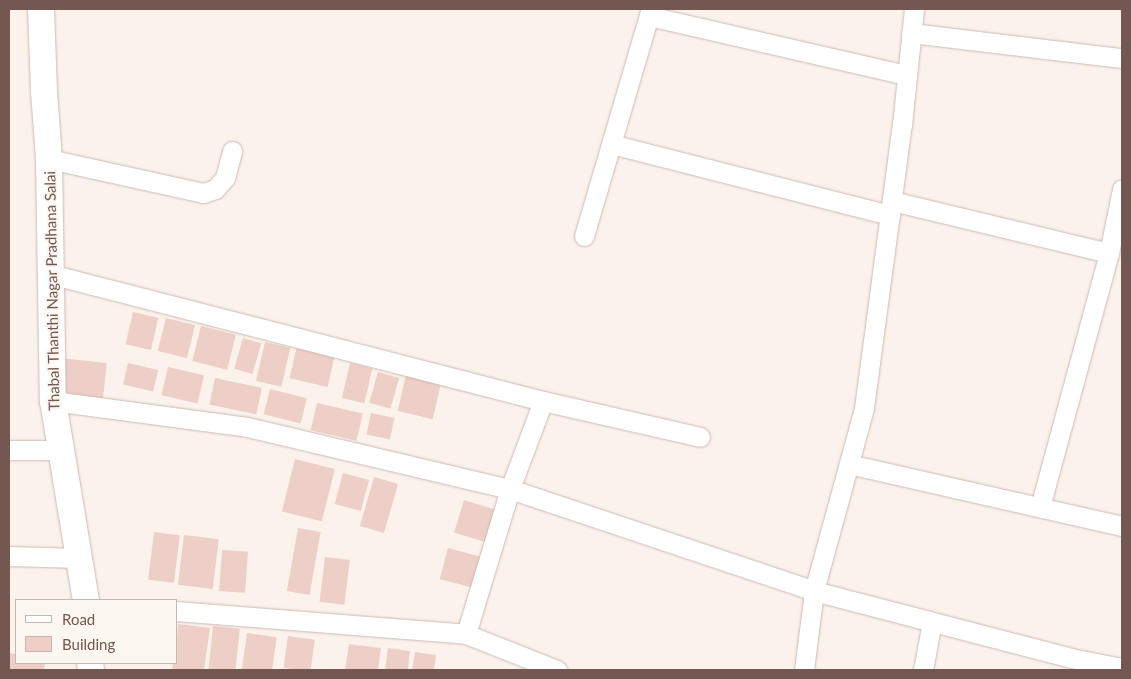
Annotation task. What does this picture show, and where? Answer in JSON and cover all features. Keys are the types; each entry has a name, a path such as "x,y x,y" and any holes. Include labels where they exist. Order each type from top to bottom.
{"main road":[{"name":"Thabal Thanthi Nagar Pradhana Salai","path":"42,9 44,92 49,158 53,401 86,599"}],"street":[{"path":"804,670 814,591 864,408 891,208 914,9"},
{"path":"584,236 649,12 907,75"},
{"path":"911,33 1122,58"},
{"path":"611,144 891,208 1109,253"},
{"path":"49,158 203,193 215,189 225,178 232,151"},
{"path":"1040,508 1109,253 1122,189"},
{"path":"50,274 543,400 700,437"},
{"path":"466,634 510,489 543,400"},
{"path":"53,401 247,427 510,489 814,591 1071,658 1122,668"},
{"path":"9,450 60,450"},
{"path":"849,464 1122,526"},
{"path":"9,556 78,558"},
{"path":"178,611 466,634 557,670"},
{"path":"922,670 932,622"}],"building":[{"path":"133,312 158,318 151,350 126,344"},
{"path":"166,318 195,325 187,358 158,351"},
{"path":"201,326 236,335 227,370 192,361"},
{"path":"243,338 261,343 252,374 234,369"},
{"path":"265,342 290,348 281,387 256,381"},
{"path":"297,346 335,355 328,387 290,378"},
{"path":"60,358 107,363 103,399 56,394"},
{"path":"128,363 158,370 153,391 123,384"},
{"path":"350,363 372,368 364,403 342,398"},
{"path":"168,367 204,375 198,404 161,395"},
{"path":"378,372 399,378 390,409 369,403"},
{"path":"406,375 441,383 433,419 398,411"},
{"path":"215,378 262,388 256,414 209,404"},
{"path":"270,389 307,398 301,423 264,414"},
{"path":"317,403 363,414 356,441 311,430"},
{"path":"371,413 394,418 390,440 366,435"},
{"path":"295,459 335,469 322,521 282,511"},
{"path":"343,473 369,480 361,511 335,504"},
{"path":"374,477 398,484 384,533 360,526"},
{"path":"464,500 497,510 487,542 454,533"},
{"path":"298,528 321,532 310,595 287,591"},
{"path":"154,532 180,535 174,583 148,580"},
{"path":"184,535 219,539 213,589 178,585"},
{"path":"448,548 481,557 473,588 440,579"},
{"path":"222,550 248,552 245,593 219,591"},
{"path":"325,557 350,560 344,605 320,602"},
{"path":"178,624 210,628 204,670 172,670 173,664 178,664"},
{"path":"213,626 240,629 236,670 208,670"},
{"path":"247,633 277,637 272,670 242,670"},
{"path":"288,636 315,640 310,670 284,668"},
{"path":"349,644 381,648 378,670 345,670"},
{"path":"388,648 410,651 408,670 385,670"},
{"path":"415,652 436,655 434,670 412,670"},
{"path":"9,653 15,654 15,664 45,664 44,670 9,670"}]}
